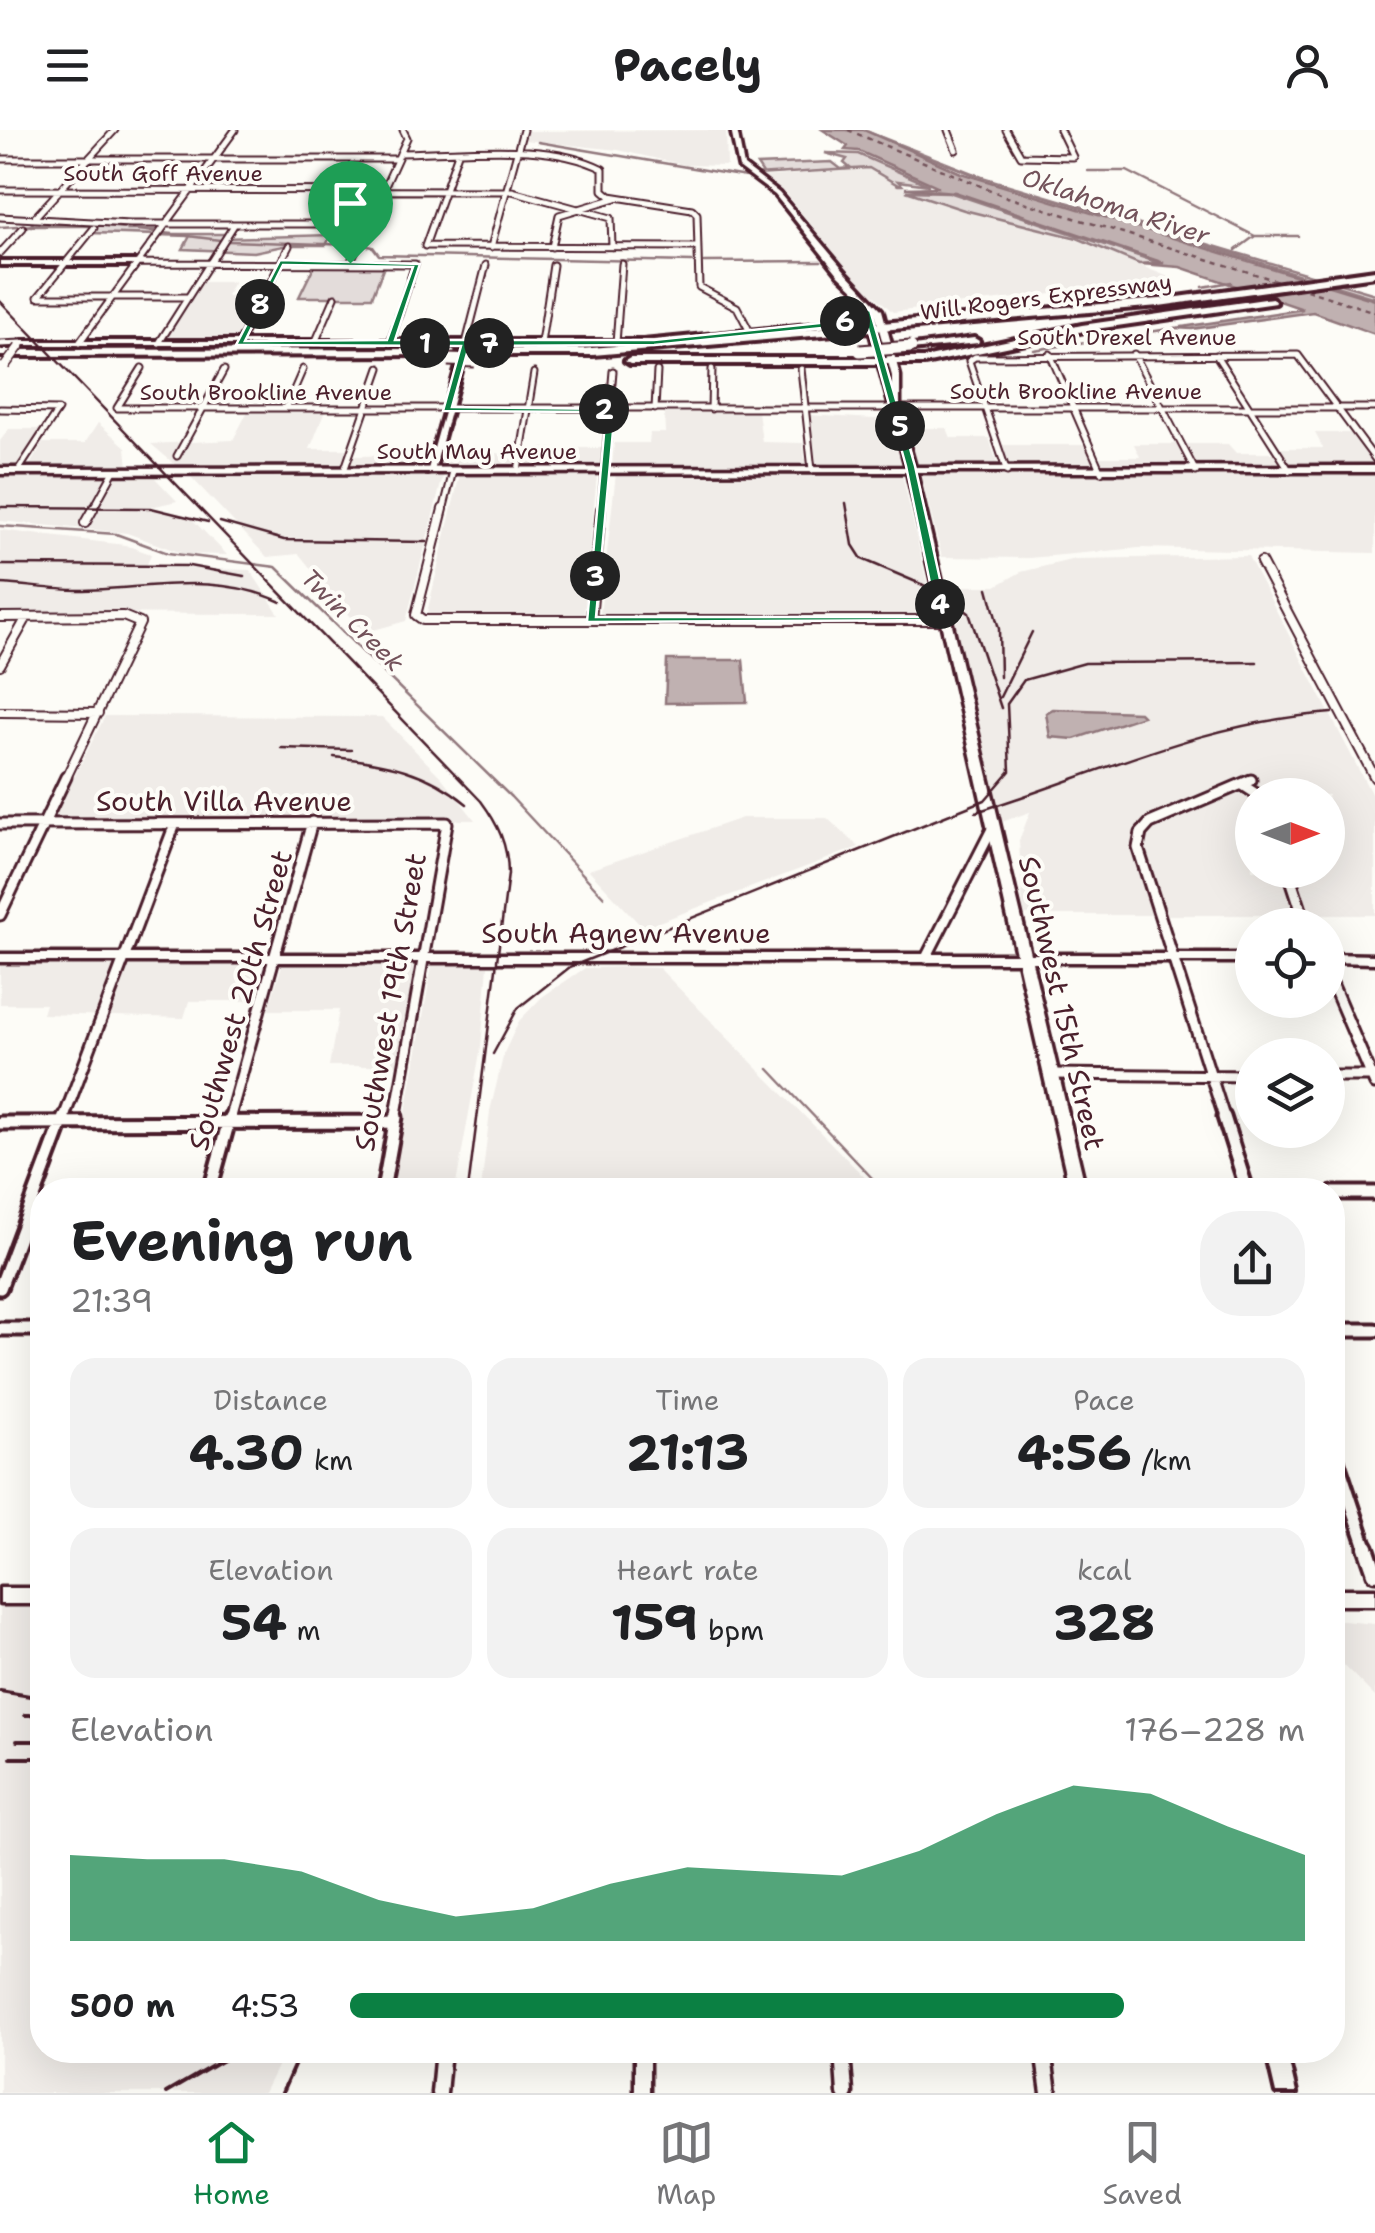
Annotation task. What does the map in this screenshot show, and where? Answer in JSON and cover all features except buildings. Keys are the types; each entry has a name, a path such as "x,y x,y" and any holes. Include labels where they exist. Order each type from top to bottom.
{"highway":[{"name":"Will Rogers Expressway","path":"472,352 610,366 860,345 905,335 1375,272"},
{"name":"Will Rogers Expressway","path":"2,366 449,356 472,352 912,347 1372,287"},
{"path":"580,352 1170,301"},
{"path":"610,366 879,362 894,369 912,362 1094,326"},
{"name":"Will Rogers Expressway","path":"0,353 449,356"}],"main road":[{"name":"Southwest 15th Street","path":"734,130 741,167 777,194 879,312 879,362 896,408"},
{"name":"Southwest 15th Street","path":"863,296 894,369 896,408 1075,1178"},
{"path":"882,376 894,369"},
{"name":"South May Avenue","path":"0,471 1375,470"},
{"name":"South Agnew Avenue","path":"0,958 1235,958"},
{"path":"1345,958 1375,959"},
{"path":"0,1596 30,1596"},
{"path":"1345,1596 1375,1596"}],"street":[{"path":"35,216 115,130"},
{"path":"79,344 235,130"},
{"path":"350,263 407,137 403,130"},
{"path":"492,247 523,130"},
{"path":"948,130 956,150"},
{"path":"1006,130 1018,154 1074,156 1060,130"},
{"path":"458,153 425,246 698,247"},
{"path":"0,159 516,153 559,155 594,163 606,174 603,191 616,198 698,214 702,290 735,305 750,332"},
{"name":"South Goff Avenue","path":"0,190 506,191 578,208"},
{"path":"552,247 558,217 616,198"},
{"path":"578,208 613,220 612,247"},
{"path":"0,216 164,225 368,224"},
{"path":"296,234 301,224"},
{"path":"158,343 234,225"},
{"path":"0,253 24,228"},
{"path":"94,228 38,297 187,297"},
{"path":"239,343 289,246"},
{"path":"0,263 415,264 390,343"},
{"path":"540,343 553,264"},
{"path":"616,343 622,264"},
{"path":"430,471 446,410 472,352 486,265"},
{"path":"315,343 335,297"},
{"path":"0,344 390,343 472,352 540,343 616,343 832,325 852,312 879,312"},
{"path":"2,366 21,345"},
{"path":"1050,354 1100,470"},
{"name":"South Drexel Avenue","path":"985,408 969,361 975,357 1050,354 1298,355 1339,408"},
{"path":"1134,354 1195,470"},
{"path":"1216,354 1289,470"},
{"path":"590,620 606,470 610,366"},
{"name":"South Brookline Avenue","path":"142,368 117,408 1375,408"},
{"path":"344,471 380,368"},
{"path":"286,408 303,369"},
{"path":"711,409 712,369"},
{"path":"801,369 812,470"},
{"path":"177,456 224,370"},
{"path":"655,409 657,371"},
{"path":"518,470 534,372"},
{"path":"985,408 1006,470"},
{"path":"1339,408 1375,460"},
{"path":"0,409 58,410 18,471"},
{"path":"84,523 114,471"},
{"path":"453,471 416,615 437,621 944,620"},
{"path":"1261,562 1375,778"},
{"path":"0,616 138,619 138,628 0,915"},
{"path":"0,665 27,617"},
{"path":"0,712 98,712"},
{"path":"1235,787 1158,819 1138,839 1171,958 1243,1178"},
{"name":"Southwest 20th Street","path":"213,1178 312,822"},
{"name":"South Villa Avenue","path":"0,824 447,823"},
{"name":"Southwest 19th Street","path":"384,1178 447,823"},
{"path":"40,1178 176,824"},
{"name":"Southwest 15th Street","path":"926,958 992,829"},
{"path":"1345,1013 1374,1079 1345,1077"},
{"path":"1051,1074 1235,1076"},
{"path":"0,1123 394,1122"},
{"path":"1345,1193 1375,1193"},
{"path":"0,1288 30,1206"},
{"path":"0,1329 30,1329"},
{"path":"1345,1330 1375,1330"},
{"path":"1345,1484 1375,1574"},
{"path":"439,2093 442,2063"},
{"path":"642,2063 642,2093"},
{"path":"843,2063 845,2093"},
{"path":"1044,2063 1048,2093"},
{"path":"1279,2063 1286,2093"}],"shaded area":[{"path":"726,130 727,166 684,165 618,150 524,140 527,131"},
{"name":"Oklahoma River","path":"823,130 864,130 961,173 1375,300 1375,334 1313,312 1175,328 1303,309 1180,267 1141,264 1164,263 955,192 905,188 939,187 859,151 845,150 848,146"},
{"path":"868,132 982,177 1375,294 1375,298 972,174"},
{"path":"825,153 858,154 929,185 898,181 902,185 898,185 869,168 756,175 763,174 757,165 832,162 841,169 850,168 844,163 847,159"},
{"path":"869,168 922,197 1080,241 1176,280 893,312 856,279 785,193 763,177"},
{"path":"906,191 949,192 1159,263 1139,264 1077,238"},
{"path":"65,217 130,225 128,230 159,230 157,234 225,234 223,238 331,235 326,245 288,245 254,252 183,249 190,236 92,233 96,226 30,226 37,218"},
{"path":"315,264 385,264 372,297 299,297"},
{"path":"200,282 234,282 226,297 260,297 238,340 163,340"},
{"path":"248,411 325,411 310,449 347,449 340,468 178,467 151,444 233,440"},
{"path":"664,411 758,411 762,442 803,443 806,467 612,467 614,443 649,443 650,433 665,433"},
{"path":"809,415 890,420 902,467 816,467"},
{"path":"98,423 126,447 128,468 28,468 43,443 85,443"},
{"path":"907,428 947,428 951,438 989,438 998,466 918,466"},
{"path":"9,429 44,429 19,466 0,468 0,441"},
{"path":"1315,433 1352,433 1375,466 1009,466 1003,445 1085,445 1091,457 1140,457 1134,444 1228,444 1236,453 1283,453 1282,448 1323,448"},
{"path":"516,448 603,448 600,467 349,468 354,456 515,453"},
{"path":"616,473 902,474 934,613 927,618 600,615"},
{"path":"0,474 107,474 90,506 0,506"},
{"path":"460,474 597,474 584,616 444,618 427,613"},
{"path":"443,476 406,621 363,633 299,554 267,557 191,477"},
{"path":"921,476 1375,476 1375,553 1139,548 1029,558 942,557"},
{"path":"114,478 155,478 177,501 155,506 98,506"},
{"path":"0,509 142,509 188,515 227,555 184,554 127,533 0,521"},
{"path":"0,530 125,545 151,554 146,567 250,570 279,614 0,613"},
{"path":"1248,556 1375,801 1375,915 1345,915 1345,908 1235,908 1235,915 1023,915 1019,841 1030,812 999,823 945,586 996,586 1021,572 1075,559"},
{"path":"667,660 743,660 747,702 665,703"},
{"path":"1053,709 1139,712 1143,716 1074,739 1050,737 1046,713"},
{"path":"105,716 382,717 442,778 475,820 62,821 54,817"},
{"path":"742,818 827,818 859,847 643,928 589,870"},
{"path":"259,965 249,1001 189,1001 184,1018 42,1014 45,1004 0,1004 0,966"},
{"path":"282,965 414,967 399,1066 329,1066 339,1010 268,1010"},
{"path":"432,966 488,966 481,1047 457,1178 394,1178"},
{"path":"585,968 659,968 865,1178 482,1178 490,1111 504,1053 519,1021 542,997"},
{"path":"0,1607 30,1607 30,2063 279,2063 264,2093 0,2093"},
{"path":"1345,1621 1375,1624 1375,1697 1345,1666"}],"waterway":[{"path":"538,142 746,177"},
{"path":"1088,171 1127,171 1255,236"},
{"path":"0,227 73,223"},
{"path":"91,224 220,240"},
{"path":"1236,250 1255,236"},
{"path":"1255,236 1298,236"},
{"path":"228,241 356,245"},
{"path":"363,245 373,247 379,255 692,262"},
{"path":"704,262 821,261"},
{"path":"1203,287 1231,282"},
{"path":"1034,350 1175,328"},
{"name":"Twin Creek","path":"0,526 116,534 168,553 276,567 511,797 604,897"},
{"name":"Twin Creek","path":"769,1069 872,1178"}],"ferry route":[{"path":"848,130 1007,197 1284,283"},
{"path":"1297,287 1375,312"}],"railway":[{"path":"0,301 481,801 497,827 508,874 470,1178"},
{"path":"846,503 853,545 862,559 942,593 969,613 1001,708"},
{"path":"0,507 151,508 208,522"},
{"path":"220,522 284,540 427,542"},
{"path":"0,565 189,566 244,576"},
{"path":"0,584 79,590 207,584 281,602"},
{"path":"988,588 999,629 1000,677"},
{"path":"1000,697 1032,632"},
{"path":"493,1054 518,1008 570,967 985,800 1010,771 1007,704 1024,680 1085,663 1257,662"},
{"path":"976,812 1195,738 1285,718 1332,713"},
{"path":"281,748 351,750"},
{"path":"334,757 405,770 437,783 467,804"},
{"path":"0,1691 30,1696"},
{"path":"25,1715 30,1715"},
{"path":"17,1741 30,1741"},
{"path":"11,1758 30,1758"},
{"path":"166,2093 218,2063"},
{"path":"282,2093 295,2063"}],"route":[{"path":"350,263 280,263 239,343 390,343 466,343 540,343 654,342 832,325 846,320 852,312 867,312 884,385 896,408 944,620 590,620 610,409 446,410 466,343 390,343 418,265 350,263"}]}
